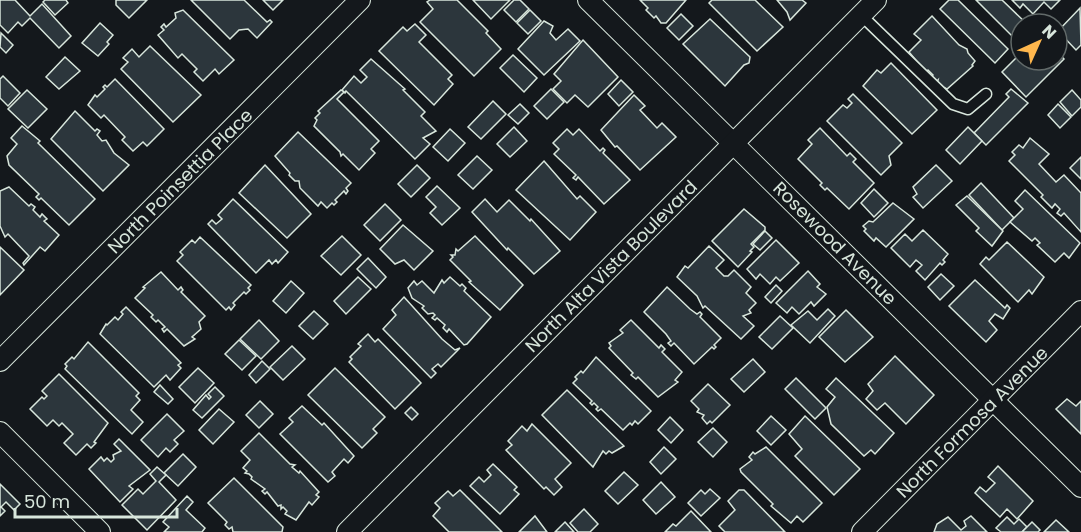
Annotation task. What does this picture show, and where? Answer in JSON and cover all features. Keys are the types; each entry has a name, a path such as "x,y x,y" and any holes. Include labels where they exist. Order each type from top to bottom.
{"street":[{"name":"North Poinsettia Place","path":"0,361 360,0"},
{"name":"Rosewood Avenue","path":"588,0 1081,487"},
{"name":"North Alta Vista Boulevard","path":"346,532 876,0"},
{"name":"North Formosa Avenue","path":"862,532 1081,311"},
{"path":"0,432 100,532"}],"lane":[{"path":"861,15 953,104 968,109 986,94"}],"building":[{"path":"0,0 15,0 30,16 42,4 71,36 59,48 30,18 22,26 18,22 8,33 0,25"},
{"path":"45,0 66,0 68,3 55,15 43,2"},
{"path":"116,0 147,0 129,18 116,5"},
{"path":"191,0 244,0 267,22 270,20 272,22 257,38 248,29 239,30 230,39"},
{"path":"263,0 283,0 273,10"},
{"path":"457,0 488,31 486,33 501,49 474,76 420,22 433,9 427,2"},
{"path":"473,0 510,0 491,19"},
{"path":"514,0 520,0 529,9 516,22 504,10"},
{"path":"640,0 686,0 666,23 661,23 656,16 654,18 646,10 648,8"},
{"path":"712,0 755,0 783,27 757,51 709,3"},
{"path":"777,0 802,0 806,3 790,20 787,12"},
{"path":"949,0 958,0 1008,49 995,63 940,9"},
{"path":"976,0 1002,0 1014,12 1009,12 1009,33"},
{"path":"1012,0 1060,0 1051,9 1044,2 1035,12 1031,12 1023,4 1020,8"},
{"path":"1080,8 1081,45 1076,50 1069,43 1069,20"},
{"path":"183,10 234,60 219,74 215,69 203,81 194,72 197,69 182,54 178,58 158,35 164,30 161,27 164,24 166,27 176,18 175,13"},
{"path":"530,10 541,21 528,34 517,23"},
{"path":"681,14 693,26 679,40 667,28"},
{"path":"932,16 959,45 967,49 975,61 973,66 947,89 937,84 938,80 936,82 930,78 933,75 928,70 926,72 909,52 921,40 914,34"},
{"path":"710,19 750,57 749,63 744,65 725,86 683,44"},
{"path":"544,21 553,26 550,33 556,40 568,29 580,41 544,75 518,49"},
{"path":"100,23 113,35 107,42 109,44 98,56 82,43"},
{"path":"415,24 426,35 419,42 452,75 448,79 453,84 434,105 379,51 403,27 407,31"},
{"path":"1,33 13,45 6,53 0,47"},
{"path":"583,40 618,77 588,107 575,95 567,103 553,89 561,81 554,74"},
{"path":"150,46 201,95 173,122 121,69 128,62 123,58 132,49 139,57"},
{"path":"513,55 537,78 524,92 500,68"},
{"path":"65,57 80,71 59,89 46,77"},
{"path":"371,59 405,89 403,90 425,112 421,116 436,131 423,138 430,144 415,159 346,91 345,93 342,90 354,76 361,83 367,77 360,70"},
{"path":"891,63 937,110 912,134 863,86 877,70 881,73"},
{"path":"1009,65 1009,72 1051,72 1026,97 1002,72"},
{"path":"3,76 20,93 8,106 0,98 0,79"},
{"path":"115,79 164,129 147,146 143,142 133,151 122,140 125,137 104,115 101,118 88,105 95,95 97,97 105,89 103,87 105,85 107,87"},
{"path":"621,80 633,92 619,106 608,94"},
{"path":"551,89 564,102 547,119 534,106"},
{"path":"1011,89 1028,103 986,145 974,133 1009,97 1006,94"},
{"path":"27,90 47,109 28,128 8,109"},
{"path":"341,90 344,92 337,99 379,141 371,149 375,153 359,170 343,154 341,156 340,152 314,126 317,120 315,118 320,113 318,111"},
{"path":"1072,90 1081,100 1081,107 1072,116 1060,102"},
{"path":"853,94 902,143 889,156 891,165 881,175 827,121 843,105 847,108 852,103 848,99"},
{"path":"634,95 645,106 640,110 657,128 662,123 676,137 640,170 617,146 615,147 601,130"},
{"path":"493,101 506,114 481,139 468,127"},
{"path":"520,104 529,113 518,124 508,115"},
{"path":"1058,104 1071,117 1060,128 1048,115"},
{"path":"75,111 95,131 97,129 100,131 97,135 102,141 106,140 114,153 129,165 103,191 51,139"},
{"path":"22,126 40,141 38,143 95,199 69,225 41,198 39,200 36,197 39,194 9,165 7,156 17,144 11,138"},
{"path":"514,127 527,141 510,157 497,144"},
{"path":"968,127 982,141 960,164 946,150"},
{"path":"820,128 847,156 850,153 856,159 853,162 874,183 849,209 827,188 825,190 820,185 822,183 798,159 812,144 808,140"},
{"path":"450,129 465,143 448,161 433,147"},
{"path":"567,129 573,135 579,129 600,151 603,148 605,150 603,153 630,180 604,204 578,177 576,180 573,178 576,175 554,154 559,149 553,143"},
{"path":"298,132 351,183 346,188 348,191 346,194 344,191 335,200 337,202 334,205 332,203 327,208 321,202 318,206 300,188 299,181 295,181 289,175 290,173 275,156"},
{"path":"1030,138 1049,154 1039,164 1056,182 1064,175 1081,193 1081,232 1064,213 1061,216 1057,213 1060,209 1055,204 1052,208 1041,197 1043,195 1009,161 1015,155 1012,152 1019,145 1023,148"},
{"path":"477,156 492,170 473,189 458,175"},
{"path":"1081,157 1081,179 1070,168"},
{"path":"544,161 577,199 580,196 596,212 570,240 516,190"},
{"path":"265,165 311,214 287,238 239,193"},
{"path":"417,165 430,178 411,197 398,184"},
{"path":"936,165 952,181 923,208 913,197 917,194 913,187"},
{"path":"981,183 1014,218 1002,230 969,195"},
{"path":"437,186 460,208 442,225 430,213 436,207 426,197"},
{"path":"9,187 29,206 31,204 35,207 33,210 40,217 42,214 47,219 44,221 59,235 45,251 40,247 24,265 23,263 29,256 8,234 5,237 0,226 0,191"},
{"path":"874,189 888,203 874,217 861,203"},
{"path":"1025,190 1080,243 1069,258 1064,253 1055,262 1037,245 1040,243 1035,238 1032,241 1010,222 1023,209 1015,201"},
{"path":"967,196 1003,231 992,246 976,231 979,228 956,205"},
{"path":"233,199 288,252 278,263 276,260 272,264 269,260 256,273 208,224 212,220 216,224 222,219 218,215"},
{"path":"485,199 497,212 509,200 530,221 531,219 560,251 534,274 508,248 507,250 472,212"},
{"path":"893,203 914,219 886,247 876,238 874,241 864,231 866,229 863,226 869,221 873,222"},
{"path":"385,204 401,220 380,241 364,225"},
{"path":"744,209 765,227 765,230 751,244 754,247 750,251 752,252 738,267 712,241"},
{"path":"403,225 433,251 414,270 404,260 395,264 380,249"},
{"path":"923,230 948,254 943,260 945,262 942,265 940,263 925,280 916,271 922,265 916,260 910,267 891,248 905,234 912,241"},
{"path":"765,231 772,238 760,250 753,244"},
{"path":"342,236 361,255 341,275 321,256"},
{"path":"475,236 523,285 500,310 469,282 471,281 450,260 453,257 451,255 455,255 456,249 458,251"},
{"path":"200,237 251,285 246,294 244,292 233,303 235,305 231,310 229,307 226,310 177,261 183,255 180,252 192,240 195,243"},
{"path":"776,240 799,263 780,281 776,277 770,284 760,274 756,279 747,269"},
{"path":"1007,242 1044,277 1032,294 1029,290 1018,302 980,264 986,257 989,260"},
{"path":"709,246 724,260 716,268 724,276 728,276 734,270 751,287 746,293 756,303 749,310 751,313 743,316 754,326 741,339 705,306 703,308 697,296 677,277 685,266 688,268"},
{"path":"0,247 24,270 0,295"},
{"path":"368,258 386,277 376,288 357,269"},
{"path":"808,271 820,284 817,287 826,294 814,306 811,302 799,314 792,307 787,313 776,303"},
{"path":"161,272 178,290 181,287 183,290 181,292 205,316 199,322 201,329 192,337 195,339 184,346 167,329 164,332 162,329 165,327 158,320 156,322 151,317 153,315 135,298 145,288 143,287"},
{"path":"941,274 954,286 940,300 928,287"},
{"path":"358,277 371,289 346,314 334,301"},
{"path":"450,277 460,286 462,284 466,288 464,291 491,317 464,345 449,329 447,332 443,328 445,325 437,318 435,320 432,318 435,315 433,313 428,314 422,308 424,306 412,298 408,288 414,281 417,285 422,281 434,293 442,280 444,283"},
{"path":"975,280 1005,308 1007,305 1010,308 1003,319 995,314 989,321 997,330 986,342 949,306"},
{"path":"291,281 304,293 286,313 273,301"},
{"path":"776,285 782,291 771,303 765,297"},
{"path":"667,287 690,309 697,314 700,312 702,314 700,317 721,338 714,345 716,347 714,349 712,347 694,364 674,343 671,346 668,343 671,341 666,334 644,312"},
{"path":"404,297 442,339 455,350 460,348 441,367 438,364 432,369 436,373 431,378 383,329 396,315 392,310"},
{"path":"126,307 181,363 178,365 181,368 170,380 166,375 154,387 100,334 106,324 115,317 118,320"},
{"path":"828,309 835,316 810,343 791,325 808,311 817,320"},
{"path":"846,310 873,337 845,362 819,337"},
{"path":"314,311 328,324 313,339 299,326"},
{"path":"780,316 793,328 772,349 759,337"},
{"path":"259,320 279,341 261,359 240,339"},
{"path":"631,320 659,348 661,345 665,349 662,352 682,372 675,380 678,382 658,397 638,377 636,379 631,375 633,373 609,348 611,346 609,343 623,333 620,330"},
{"path":"368,334 375,342 378,339 421,383 395,409 349,362 352,359 350,357 361,346 358,344"},
{"path":"239,340 256,356 242,370 225,354"},
{"path":"88,342 139,393 136,396 140,400 131,410 143,422 132,434 65,369 67,366 65,364 72,357 74,359"},
{"path":"292,346 305,359 283,380 270,367"},
{"path":"895,356 934,395 906,424 885,403 877,410 866,399 873,391 868,384"},
{"path":"596,357 651,411 638,424 635,421 632,425 630,423 623,430 601,409 598,411 596,409 598,407 594,403 592,405 590,403 592,401 573,383 577,379 575,377 581,371 583,373"},
{"path":"753,359 765,372 744,392 731,379"},
{"path":"262,361 270,369 256,383 249,375"},
{"path":"198,368 214,383 195,403 179,387"},
{"path":"335,368 385,417 373,429 377,433 362,448 308,395"},
{"path":"59,374 108,423 91,448 87,444 76,455 64,443 73,434 62,423 59,426 53,420 47,426 30,409 42,397 44,399 47,396 42,391"},
{"path":"796,378 826,408 815,419 785,389"},
{"path":"836,378 894,433 875,454 871,450 864,456 831,424 827,407 835,397 826,389"},
{"path":"708,384 730,405 712,423 710,421 707,424 702,418 704,415 697,412 699,409 691,401"},
{"path":"160,385 173,399 168,404 154,392"},
{"path":"215,387 224,396 202,418 193,410 206,395 209,399 211,397 208,394"},
{"path":"567,390 624,446 612,453 609,451 606,454 603,451 593,467 542,415"},
{"path":"1067,399 1076,406 1081,401 1081,434 1056,409"},
{"path":"260,401 273,414 259,428 246,415"},
{"path":"302,406 322,425 324,423 354,456 348,463 344,459 332,472 335,476 328,482 280,434 293,422 289,418"},
{"path":"411,407 418,414 412,420 405,413"},
{"path":"219,409 234,422 213,444 199,430"},
{"path":"167,414 184,431 174,440 178,444 170,452 166,448 158,457 141,440"},
{"path":"771,416 786,430 771,445 757,431"},
{"path":"805,416 860,469 834,495 795,456 802,449 789,434"},
{"path":"670,417 683,430 671,443 658,430"},
{"path":"532,424 571,463 555,479 562,487 554,495 546,487 544,489 506,450 512,445 508,441 522,426 527,431"},
{"path":"713,428 727,442 713,457 698,442"},
{"path":"259,433 290,464 295,465 292,467 299,473 300,471 319,492 316,495 319,497 312,505 309,502 296,520 285,514 287,511 283,507 281,509 281,505 278,506 267,492 265,494 262,491 265,489 245,473 247,471 243,468 250,460 241,451"},
{"path":"119,439 150,470 129,486 133,489 120,502 89,469 101,457 104,461 107,458 111,462 114,459 113,455 121,451 114,444"},
{"path":"664,447 676,459 661,474 650,462"},
{"path":"766,447 822,503 803,522 797,516 791,523 771,506 773,504 741,472 740,469 752,460 749,457 753,452 755,454"},
{"path":"183,454 196,467 178,486 164,473"},
{"path":"493,464 517,487 514,490 519,494 500,514 470,486 479,477 484,482 491,475 487,470"},
{"path":"998,466 1033,501 1017,519 1007,509 1000,517 975,493 980,487 986,492 995,483 988,477"},
{"path":"157,467 166,475 159,482 176,500 147,530 122,505 138,489 143,494 156,481 150,474"},
{"path":"624,472 638,485 618,504 605,491"},
{"path":"234,478 283,527 282,532 233,532 232,527 229,529 225,525 227,522 208,503"},
{"path":"661,482 675,497 656,514 643,500"},
{"path":"0,484 20,504 14,510 6,502 1,507 5,511 0,516"},
{"path":"710,489 720,498 701,516 688,503 701,490 705,494"},
{"path":"460,490 502,532 449,532 433,516 440,508 435,503 448,491 453,496"},
{"path":"739,490 744,490 785,532 725,532 719,526 735,510 728,501"},
{"path":"187,496 193,502 186,510 205,528 202,532 164,532 169,527 163,522"},
{"path":"584,509 598,524 590,532 578,532 570,523"},
{"path":"691,511 711,532 665,532 673,524 676,526"},
{"path":"535,516 547,532 519,532"},
{"path":"971,516 987,532 934,532 937,524 948,517 961,530 966,526 964,521"},
{"path":"1007,517 1014,524 1019,519 1027,527 1022,532 1001,532 996,528"},
{"path":"1056,520 1069,532 1044,532"},
{"path":"565,522 574,532 555,532"},
{"path":"1032,522 1040,530 1038,532 1022,532"}]}
